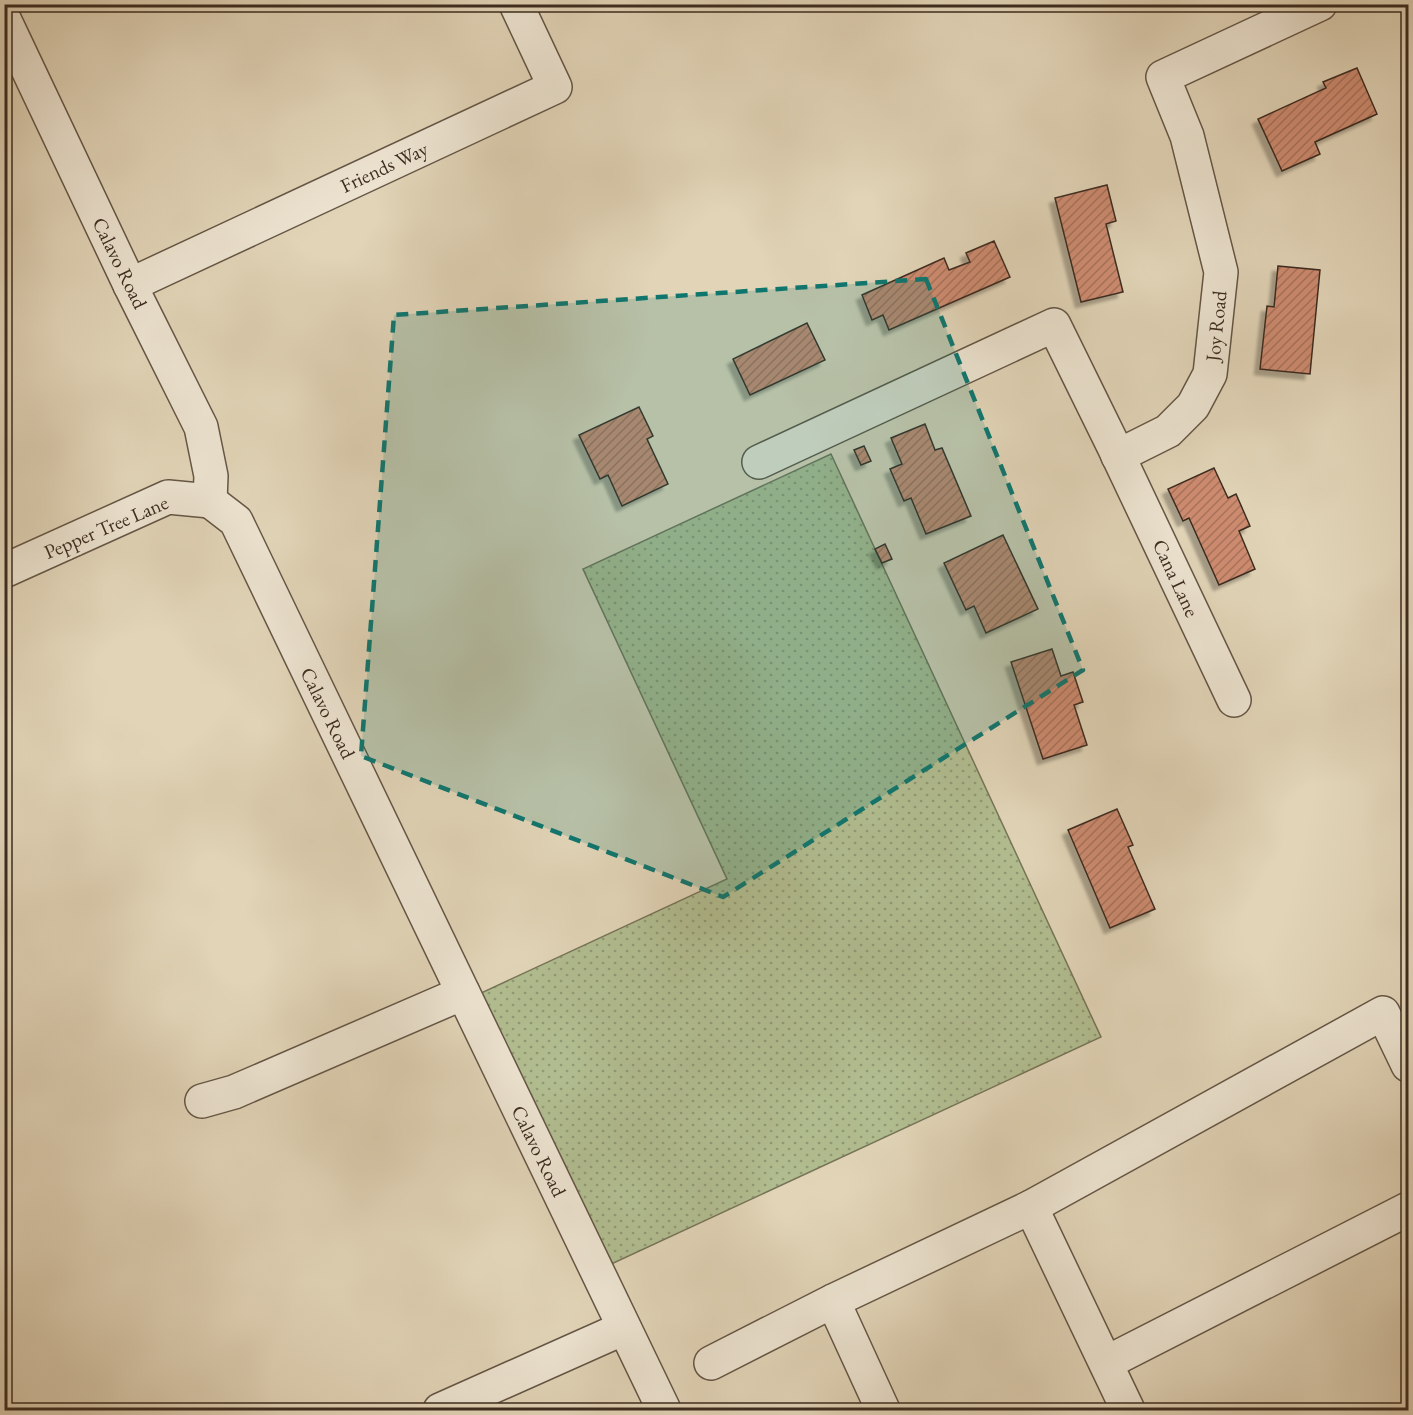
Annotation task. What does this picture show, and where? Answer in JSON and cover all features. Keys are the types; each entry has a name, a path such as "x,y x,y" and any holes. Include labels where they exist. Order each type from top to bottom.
{"street":[{"name":"Friends Way","path":"130,285 555,87 516,4"},
{"name":"Joy Road","path":"1118,456 1168,431 1192,406 1210,374 1221,272 1187,136 1163,77 1320,4"},
{"name":"Calavo Road","path":"4,19 130,285 201,427 211,476 210,501 236,521 664,1410"},
{"path":"759,462 1053,325 1118,456"},
{"name":"Cana Lane","path":"1118,456 1234,700"},
{"name":"Pepper Tree Lane","path":"4,571 168,497 210,501"},
{"path":"202,1101 234,1092 463,993"},
{"path":"711,1363 833,1301 1031,1208 1383,1013 1408,1065"},
{"path":"1031,1208 1128,1410"},
{"path":"1106,1363 1408,1209"},
{"path":"833,1301 883,1410"},
{"path":"440,1410 624,1328"}],"highlighted area":[{"path":"926,279 1083,670 723,897 361,756 394,315"}],"green space":[{"path":"831,454 1101,1037 607,1266 481,993 727,879 583,569"}],"building":[{"path":"1357,68 1377,114 1315,142 1320,154 1282,171 1258,119 1326,88 1323,82"},
{"path":"1107,185 1116,221 1106,224 1123,292 1081,302 1055,198"},
{"path":"994,241 1010,277 889,330 883,315 872,320 862,295 944,258 949,270 970,262 966,253"},
{"path":"1278,266 1320,270 1310,374 1260,369 1267,306 1274,307"},
{"path":"807,323 825,360 750,395 733,359"},
{"path":"639,407 653,436 647,439 668,484 622,506 608,475 600,479 579,435"},
{"path":"925,424 935,450 942,448 971,516 926,534 911,498 904,501 890,469 902,464 891,438"},
{"path":"864,446 871,461 861,465 854,450"},
{"path":"1214,468 1228,498 1236,494 1250,526 1239,531 1255,569 1219,585 1189,518 1183,521 1168,489"},
{"path":"1003,535 1038,609 986,633 974,606 966,610 944,563"},
{"path":"885,544 892,559 882,563 875,549"},
{"path":"1052,649 1061,676 1073,672 1083,702 1074,705 1087,745 1043,759 1011,662"},
{"path":"1117,809 1133,845 1128,847 1155,909 1110,928 1068,830"}]}
